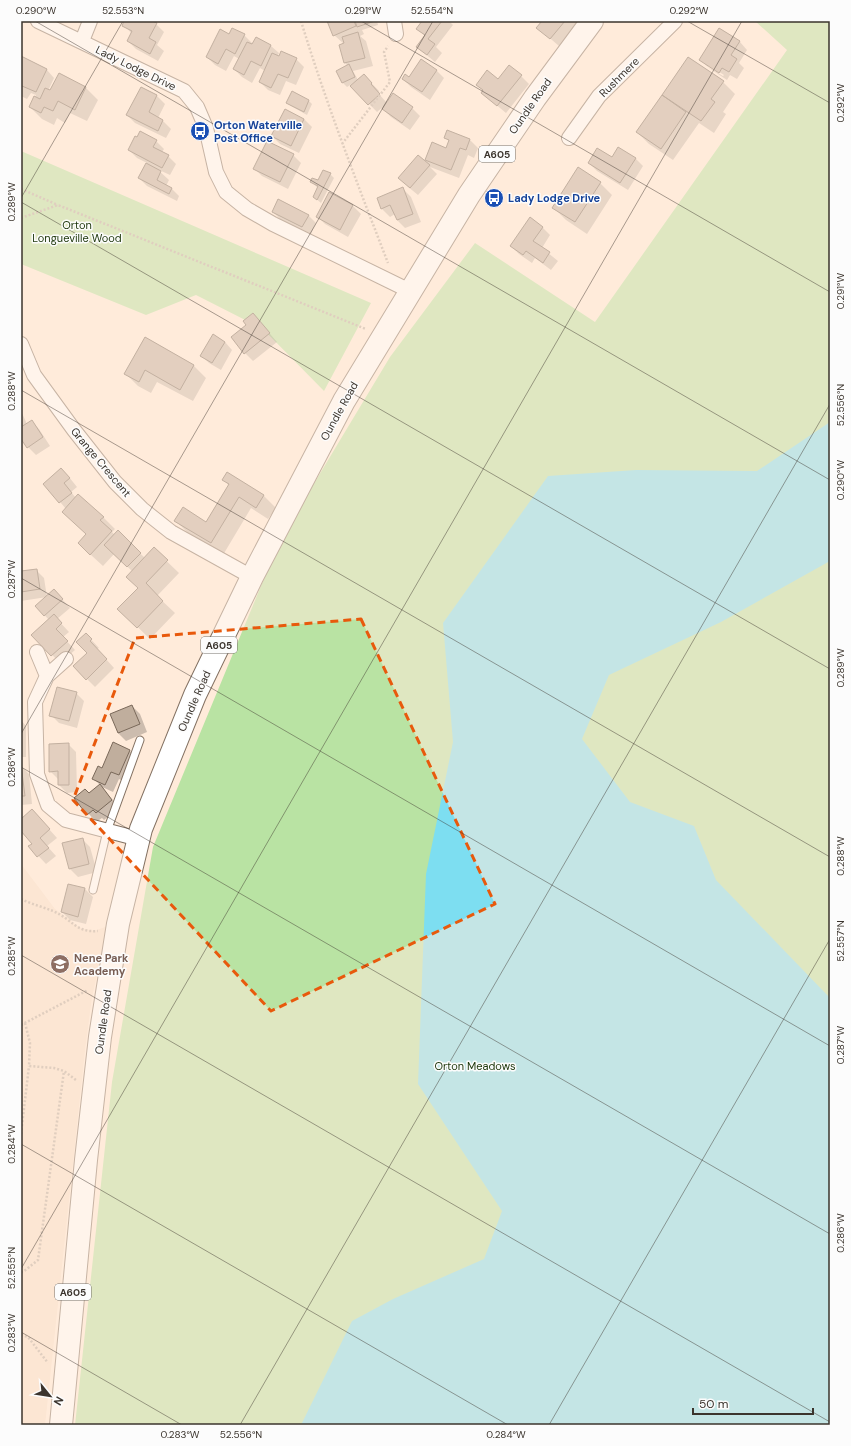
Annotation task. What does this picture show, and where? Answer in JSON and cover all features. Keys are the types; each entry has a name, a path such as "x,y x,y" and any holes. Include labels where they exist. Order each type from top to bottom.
{"main road":[{"name":"Oundle Road","path":"61,1425 84,1175 100,1036 118,924 141,829 195,696 252,577 344,401 383,336 403,287 592,21"}],"street":[{"name":"Lady Lodge Drive","path":"38,21 184,91 197,107 206,128 216,172 226,192 247,210 403,287"},
{"path":"82,41 90,21"},
{"name":"Rushmere","path":"569,138 599,96 675,21"},
{"name":"Grange Crescent","path":"21,344 34,375 74,430 121,487 142,508 171,532 252,577"},
{"path":"37,652 47,676"},
{"path":"66,660 47,676 35,702 37,774 48,805 66,820 139,839"}],"lane":[{"path":"93,890 107,831 140,740"}],"path":[{"path":"301,21 313,61 342,144 403,287"},
{"path":"342,144 390,82 384,52 395,28"},
{"path":"21,190 383,336"},
{"path":"21,218 58,205"},
{"path":"21,1025 93,987"},
{"path":"21,1134 29,1066 30,1043 25,1023"},
{"path":"29,1066 54,1068 64,1071 77,1081"},
{"path":"21,1272 38,1260 64,1071"}],"highlighted area":[{"path":"361,619 495,904 271,1011 73,800 135,638"}],"shaded area":[{"path":"21,864 55,909 80,928 94,931 108,926 92,997 85,1050 45,1425 21,1425"}],"green space":[{"name":"Orton Meadows","path":"755,21 830,21 830,1425 75,1425 112,1082 153,847 280,540 390,357 475,243 595,322 787,50"},
{"name":"Orton Longueville Wood","path":"21,151 371,303 324,391 263,329 196,295 146,315 21,264"}],"water":[{"path":"830,422 830,561 721,622 609,675 582,739 630,802 694,826 716,880 830,998 830,1425 301,1425 352,1321 393,1299 484,1259 502,1211 418,1084 426,874 453,742 443,623 548,476 636,470 757,471"}],"building":[{"path":"124,21 152,21 157,23 149,38 156,42 150,54 127,41 132,31 122,26"},
{"path":"327,21 354,21 356,26 333,36"},
{"path":"355,21 375,21 357,27"},
{"path":"422,21 442,21 428,39 435,44 427,55 416,47 425,35 416,29"},
{"path":"542,21 565,21 550,39 536,28"},
{"path":"232,28 245,34 235,54 226,49 218,64 206,57 220,29 229,34"},
{"path":"719,28 740,41 731,55 737,59 729,72 722,68 719,73 699,60"},
{"path":"358,32 365,58 344,63 339,45 344,43 342,37"},
{"path":"256,37 271,45 261,66 251,61 244,75 233,69 247,42 252,44"},
{"path":"281,51 297,58 288,78 278,74 271,88 259,82 272,53 279,56"},
{"path":"21,56 47,69 36,92 22,86 21,88"},
{"path":"688,57 724,81 711,99 715,102 701,121 662,95"},
{"path":"421,59 437,70 422,92 402,79 405,74 409,77"},
{"path":"349,64 355,77 342,83 336,71"},
{"path":"509,65 522,75 497,106 481,93 483,90 476,85 487,70 498,79"},
{"path":"59,73 86,87 75,110 58,101 53,111 44,107 41,113 29,107 34,96 40,99 45,88 50,90"},
{"path":"364,74 380,94 368,105 350,86"},
{"path":"141,87 157,95 149,112 163,120 158,131 126,115"},
{"path":"292,91 309,100 304,112 286,103"},
{"path":"393,93 413,107 402,123 382,109"},
{"path":"662,95 686,112 661,149 636,132"},
{"path":"285,109 304,119 291,146 271,136"},
{"path":"447,130 470,139 466,150 460,148 451,170 425,160 432,142 446,148 449,140 444,138"},
{"path":"140,131 157,140 153,147 169,155 162,168 128,150 135,136 137,137"},
{"path":"267,141 294,154 280,182 253,169"},
{"path":"618,147 636,158 620,183 588,163 597,148 612,157"},
{"path":"418,155 430,165 410,188 398,178"},
{"path":"146,163 161,171 157,180 172,188 169,194 138,178"},
{"path":"578,167 601,182 575,222 552,208"},
{"path":"323,170 331,173 317,200 313,197 318,186 310,182 312,178 318,180"},
{"path":"403,187 413,214 397,220 390,205 381,209 377,198"},
{"path":"329,192 353,205 340,230 316,217"},
{"path":"278,199 309,215 302,227 272,212"},
{"path":"530,217 543,227 533,241 550,252 543,263 526,251 523,255 510,246"},
{"path":"253,313 270,333 244,354 231,337 246,325 243,321"},
{"path":"213,334 225,342 212,363 200,356"},
{"path":"145,337 194,365 180,390 145,370 139,382 124,374"},
{"path":"32,420 43,437 27,448 21,439 21,427"},
{"path":"61,468 70,478 64,483 72,493 59,503 43,484"},
{"path":"227,472 264,495 256,508 239,497 211,543 174,521 183,507 206,522 229,484 222,480"},
{"path":"78,494 104,517 100,520 112,531 90,555 78,543 86,534 62,512"},
{"path":"118,530 141,553 127,567 104,545"},
{"path":"154,547 168,560 146,583 163,601 137,628 117,609 138,588 126,577"},
{"path":"37,569 40,589 21,592 21,571"},
{"path":"54,589 63,599 44,616 35,606"},
{"path":"54,614 62,623 56,629 68,641 51,656 31,635"},
{"path":"86,633 92,639 90,641 107,659 86,680 73,666 87,653 76,642"},
{"path":"57,687 77,692 69,721 49,716"},
{"path":"132,705 140,724 118,733 110,714"},
{"path":"113,742 130,750 119,775 111,772 105,785 92,779 98,766 102,768"},
{"path":"69,743 69,785 58,785 58,771 49,772 49,744"},
{"path":"21,765 25,796 21,796"},
{"path":"100,784 112,800 96,813 93,810 87,815 74,798 85,789 89,793"},
{"path":"32,809 50,829 40,838 49,848 37,857 28,846 32,844 21,831 21,819"},
{"path":"83,838 89,864 69,869 62,843"},
{"path":"68,884 85,888 78,917 61,912"}],"place":[{"name":"Orton Waterville Post Office","path":"200,131"},
{"name":"Lady Lodge Drive","path":"494,198"},
{"name":"Nene Park Academy","path":"60,964"}]}
